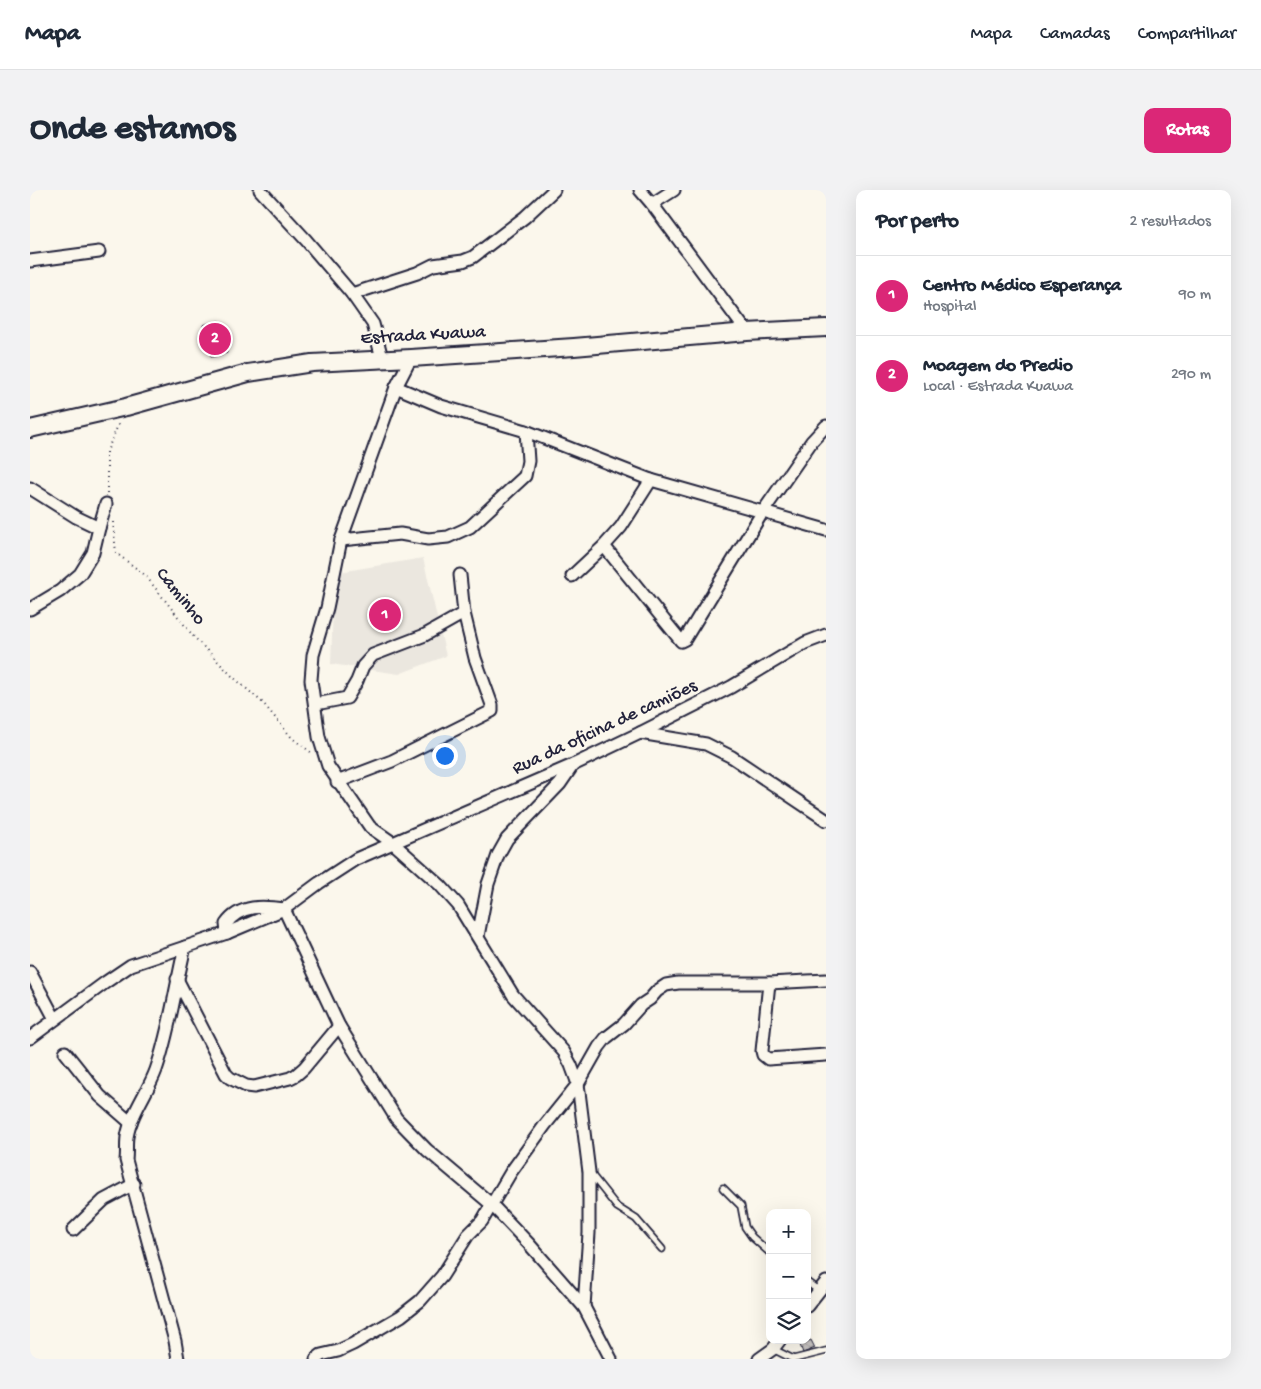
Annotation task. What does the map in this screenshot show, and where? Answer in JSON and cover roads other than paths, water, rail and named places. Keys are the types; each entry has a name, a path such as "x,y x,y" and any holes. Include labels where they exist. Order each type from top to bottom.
{"street":[{"path":"260,190 352,294 373,324 382,358"},
{"path":"352,294 417,273 433,264 463,261 473,256 525,217 554,190"},
{"path":"640,190 746,332"},
{"path":"652,204 674,190"},
{"path":"30,261 99,252"},
{"name":"Estrada Kuawa","path":"30,429 126,407 248,374 312,362 411,358 574,347 746,332 826,328"},
{"path":"411,358 396,387 341,540 327,608 313,655 311,680 316,704 319,737 328,766 337,782 370,827 393,843 440,885 458,905 513,995 564,1052 571,1065 578,1084 589,1172 590,1233 584,1307"},
{"path":"396,387 441,406 526,431 651,480 826,530"},
{"path":"604,546 678,639 681,641 685,639 762,513 812,441 826,426"},
{"path":"341,540 400,534 428,539 448,537 470,527 525,476 528,461 526,431"},
{"path":"572,576 622,528 651,480"},
{"path":"30,488 76,517 99,528"},
{"path":"30,609 60,591 80,574 94,553 106,504"},
{"path":"337,782 392,761 492,711 492,705 475,658 464,613 460,575"},
{"path":"316,704 347,698 363,666 373,655 425,635 464,613"},
{"name":"Rua da oficina de camiões","path":"284,909 356,859 640,734 731,686 805,643 826,635"},
{"path":"640,734 706,744 732,757 826,820"},
{"path":"478,936 488,884 498,855 507,839 560,784 573,764"},
{"path":"30,1038 131,965 226,933 284,909 339,1026 396,1118 427,1150 491,1204 529,1244 584,1307 611,1359"},
{"path":"178,1359 176,1341 126,1160 127,1136 131,1123 156,1071 173,1010 185,947"},
{"path":"30,972 55,1019"},
{"path":"316,1359 320,1355 338,1351 353,1344 401,1316 420,1302 442,1276 468,1235 482,1221 491,1204 545,1125 578,1084 599,1047 641,1005 666,985 678,982 769,983 824,977"},
{"path":"178,979 226,1074 246,1086 254,1087 296,1075 339,1026"},
{"path":"769,983 763,1055 768,1059 826,1055"},
{"path":"65,1052 100,1096 131,1123"},
{"path":"74,1230 104,1200 134,1184"},
{"path":"811,1301 823,1287"},
{"path":"758,1359 776,1344"}],"lane":[{"path":"589,1172 617,1207 636,1219 662,1249"},
{"path":"723,1188 740,1206 745,1227 752,1237 766,1249"},
{"path":"811,1283 823,1287"},
{"path":"776,1344 793,1359 826,1352"}],"place":[{"name":"Moagem do Predio","path":"215,339"},
{"name":"Centro Médico Esperança","path":"385,615"}]}
